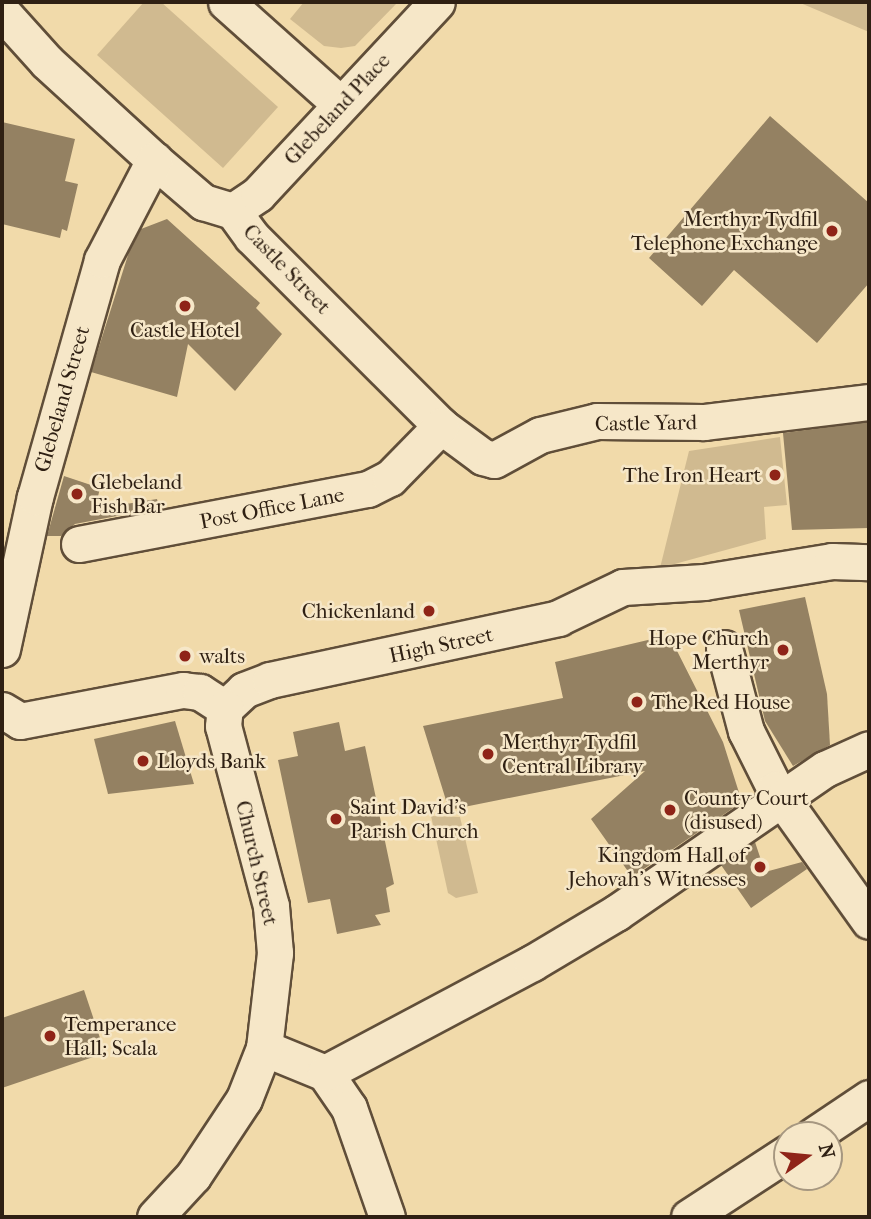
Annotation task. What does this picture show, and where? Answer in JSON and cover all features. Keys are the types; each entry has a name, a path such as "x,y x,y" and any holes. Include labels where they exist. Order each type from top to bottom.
{"street":[{"path":"226,2 340,104"},
{"name":"Glebeland Place","path":"233,211 258,194 437,2"},
{"name":"Castle Street","path":"2,12 47,62 154,160 203,202 233,211 252,237 441,426"},
{"name":"Glebeland Street","path":"2,649 35,498 102,260 154,160"},
{"name":"Castle Yard","path":"441,426 471,451 494,460 540,435 597,421 704,422 869,402"},
{"name":"Post Office Lane","path":"79,544 368,489 390,478 441,426"},
{"name":"High Street","path":"225,708 244,690 270,680 558,618 623,587 704,582 832,561 869,562"},
{"path":"724,648 746,731 782,798 869,921"},
{"path":"11,715 183,690 200,692 225,708"},
{"name":"Church Street","path":"155,1217 193,1176 244,1099 264,1048 275,953 271,906 223,726 225,708"},
{"path":"325,1073 604,920 825,769 869,749"},
{"path":"264,1048 325,1073 349,1108 387,1217"},
{"path":"835,1121 869,1098"},
{"path":"689,1217 773,1162"}],"shaded area":[{"path":"144,2 161,2 278,107 223,168 97,55"},
{"path":"304,2 398,2 355,46 341,48 324,46 290,19"},
{"path":"798,2 869,2 869,32"},
{"path":"780,437 787,505 764,507 766,539 660,568 689,451"},
{"path":"431,816 460,817 478,893 456,898 448,893"}],"building":[{"path":"770,116 869,203 869,283 817,343 734,270 702,306 649,258"},
{"path":"2,122 75,139 65,181 78,184 67,231 62,229 60,238 2,224"},
{"name":"Castle Hotel","path":"167,219 260,303 256,308 282,334 235,391 188,344 177,397 91,372 129,252 141,229"},
{"path":"869,422 869,528 792,530 783,433"},
{"path":"64,476 100,488 95,509 157,499 159,508 75,524 61,536 47,536"},
{"name":"Hope Church Merthyr","path":"805,597 827,694 830,745 793,766 765,721 739,610"},
{"path":"669,635 723,742 742,802 632,877 591,819 645,771 449,810 423,726 563,698 555,662"},
{"name":"Lloyds Bank","path":"175,721 194,784 108,794 94,739"},
{"name":"Saint David's Parish Church","path":"339,722 345,751 365,746 394,884 386,888 390,912 375,915 381,925 337,934 330,899 308,903 278,760 298,756 293,732"},
{"name":"Kingdom Hall of Jehovah's Witnesses","path":"755,842 765,872 802,862 807,869 751,908 721,865"},
{"name":"Temperance Hall; Scala","path":"84,990 105,1053 2,1088 2,1018"}],"place":[{"name":"Merthyr Tydfil Telephone Exchange","path":"832,231"},
{"name":"Castle Hotel","path":"185,306"},
{"name":"The Iron Heart","path":"775,475"},
{"name":"Glebeland Fish Bar","path":"77,494"},
{"name":"Chickenland","path":"429,611"},
{"name":"Hope Church Merthyr","path":"783,650"},
{"name":"walts","path":"185,656"},
{"name":"The Red House","path":"637,702"},
{"name":"Merthyr Tydfil Central Library","path":"488,754"},
{"name":"Lloyds Bank","path":"143,761"},
{"name":"County Court (disused)","path":"670,810"},
{"name":"Saint David's Parish Church","path":"336,819"},
{"name":"Kingdom Hall of Jehovah's Witnesses","path":"760,867"},
{"name":"Temperance Hall; Scala","path":"50,1036"}]}
